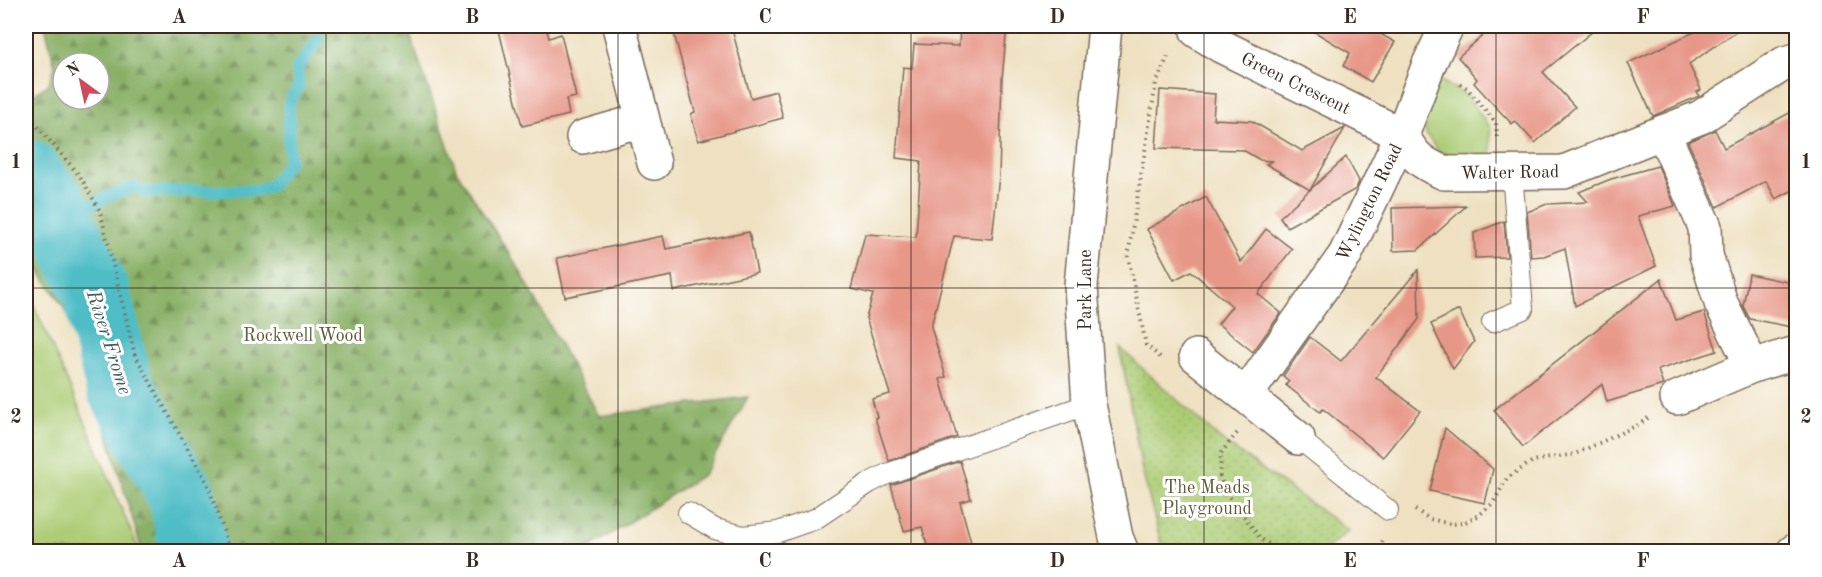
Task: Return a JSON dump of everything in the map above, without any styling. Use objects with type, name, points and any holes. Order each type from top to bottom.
[{"type":"street","points":[[619,26],[654,163]]},
{"type":"street","name":"Park Lane","points":[[1105,26],[1081,285],[1089,404],[1116,537],[1122,552]]},
{"type":"street","name":"Wylington Road","points":[[1244,410],[1345,255],[1402,135],[1429,64],[1447,26]]},
{"type":"street","name":"Green Crescent","points":[[1197,28],[1221,46],[1402,135]]},
{"type":"street","name":"Walter Road","points":[[1402,135],[1414,156],[1444,172],[1564,172],[1701,117],[1785,63],[1797,60]]},
{"type":"street","points":[[583,136],[642,120]]},
{"type":"street","points":[[1663,132],[1705,227],[1706,255],[1721,303],[1752,366]]},
{"type":"street","points":[[1677,398],[1752,366],[1797,353]]},
{"type":"street","points":[[1196,356],[1244,410],[1298,438]]},
{"type":"lane","points":[[1492,322],[1523,309],[1505,172]]},
{"type":"lane","points":[[688,513],[715,529],[743,536],[778,532],[815,519],[869,483],[887,474],[1089,404]]},
{"type":"lane","points":[[1298,438],[1388,510]]},
{"type":"path","points":[[1164,360],[1146,345],[1128,256],[1156,83],[1168,55],[1197,28]]},
{"type":"path","points":[[1429,64],[1467,88],[1496,123],[1505,172]]},
{"type":"path","points":[[26,113],[80,176],[100,211],[135,355],[207,483],[231,552]]},
{"type":"path","points":[[1411,508],[1430,519],[1451,524],[1464,523],[1478,516],[1493,503],[1507,478],[1533,461],[1575,454],[1638,425],[1677,398]]},
{"type":"path","points":[[1244,410],[1221,453],[1220,476],[1224,490],[1261,539],[1282,552]]},
{"type":"path","points":[[1375,552],[1389,532]]},
{"type":"green space","name":"Rockwell Wood","points":[[45,26],[407,26],[457,172],[519,269],[599,416],[748,397],[704,474],[584,551],[142,551],[96,395],[65,309],[26,252],[26,99],[48,85],[51,77],[51,111],[111,111],[111,51],[51,51]]},
{"type":"green space","points":[[1436,78],[1466,95],[1490,127],[1491,157],[1456,157],[1438,151],[1426,134],[1423,115]]},
{"type":"green space","points":[[26,287],[94,442],[139,551],[26,551]]},
{"type":"green space","name":"The Meads Playground","points":[[1120,348],[1220,439],[1349,531],[1323,551],[1163,551],[1142,470]]},
{"type":"building","points":[[498,26],[546,26],[549,38],[561,34],[576,97],[566,99],[569,115],[522,126]]},
{"type":"building","points":[[672,26],[731,26],[751,98],[776,91],[783,118],[698,141],[691,114],[695,112]]},
{"type":"building","points":[[960,26],[1007,26],[1002,79],[999,176],[992,239],[954,236],[931,327],[946,377],[940,379],[957,437],[889,461],[875,418],[877,417],[872,399],[890,394],[866,318],[873,294],[851,289],[865,234],[916,237],[921,161],[896,158],[903,67],[912,68],[914,44],[959,46]]},
{"type":"building","points":[[1305,26],[1366,26],[1395,42],[1371,82],[1343,66],[1350,53]]},
{"type":"building","points":[[1494,26],[1599,26],[1543,72],[1575,107],[1535,143],[1515,121],[1512,124],[1474,83],[1477,79],[1458,57]]},
{"type":"building","points":[[1707,26],[1743,27],[1689,64],[1701,90],[1697,92],[1699,96],[1653,116],[1628,63]]},
{"type":"building","points":[[1160,90],[1215,94],[1213,119],[1252,121],[1302,151],[1345,128],[1310,190],[1266,164],[1272,161],[1260,160],[1243,150],[1156,148]]},
{"type":"building","points":[[1797,109],[1797,188],[1776,199],[1766,181],[1717,207],[1688,142],[1715,130],[1724,148]]},
{"type":"building","points":[[1346,157],[1359,181],[1356,189],[1287,227],[1280,217]]},
{"type":"building","points":[[1658,166],[1675,206],[1638,216],[1656,266],[1575,306],[1565,248],[1544,256],[1531,257],[1527,212],[1547,204],[1588,202],[1579,192],[1611,179]]},
{"type":"building","points":[[1206,197],[1241,262],[1266,229],[1292,249],[1258,294],[1281,313],[1253,352],[1218,324],[1232,306],[1191,271],[1174,280],[1147,229]]},
{"type":"building","points":[[1466,206],[1418,250],[1393,251],[1392,208]]},
{"type":"building","points":[[1504,221],[1507,257],[1475,258],[1474,233]]},
{"type":"building","points":[[749,232],[757,273],[674,291],[672,276],[565,297],[557,258],[663,236],[666,249]]},
{"type":"building","points":[[1418,270],[1419,319],[1376,377],[1420,411],[1383,457],[1323,409],[1320,412],[1286,385],[1289,381],[1283,376],[1310,337],[1341,361]]},
{"type":"building","points":[[1749,274],[1797,284],[1797,328],[1750,319],[1743,306]]},
{"type":"building","points":[[1661,279],[1676,320],[1704,312],[1717,351],[1658,370],[1663,385],[1607,402],[1602,384],[1523,447],[1494,410]]},
{"type":"building","points":[[1459,310],[1474,342],[1453,369],[1431,324]]},
{"type":"building","points":[[1445,428],[1493,469],[1485,503],[1430,491]]},
{"type":"building","points":[[960,461],[971,499],[960,502],[972,546],[952,552],[929,552],[922,527],[904,531],[891,485]]},
{"type":"waterway","points":[[61,221],[105,198],[133,187],[146,192],[258,190],[271,186],[289,161],[289,102],[299,86],[297,68],[319,39]]},
{"type":"waterway","name":"River Frome","points":[[26,172],[54,207],[96,292],[119,385],[182,496],[194,552]]}]
